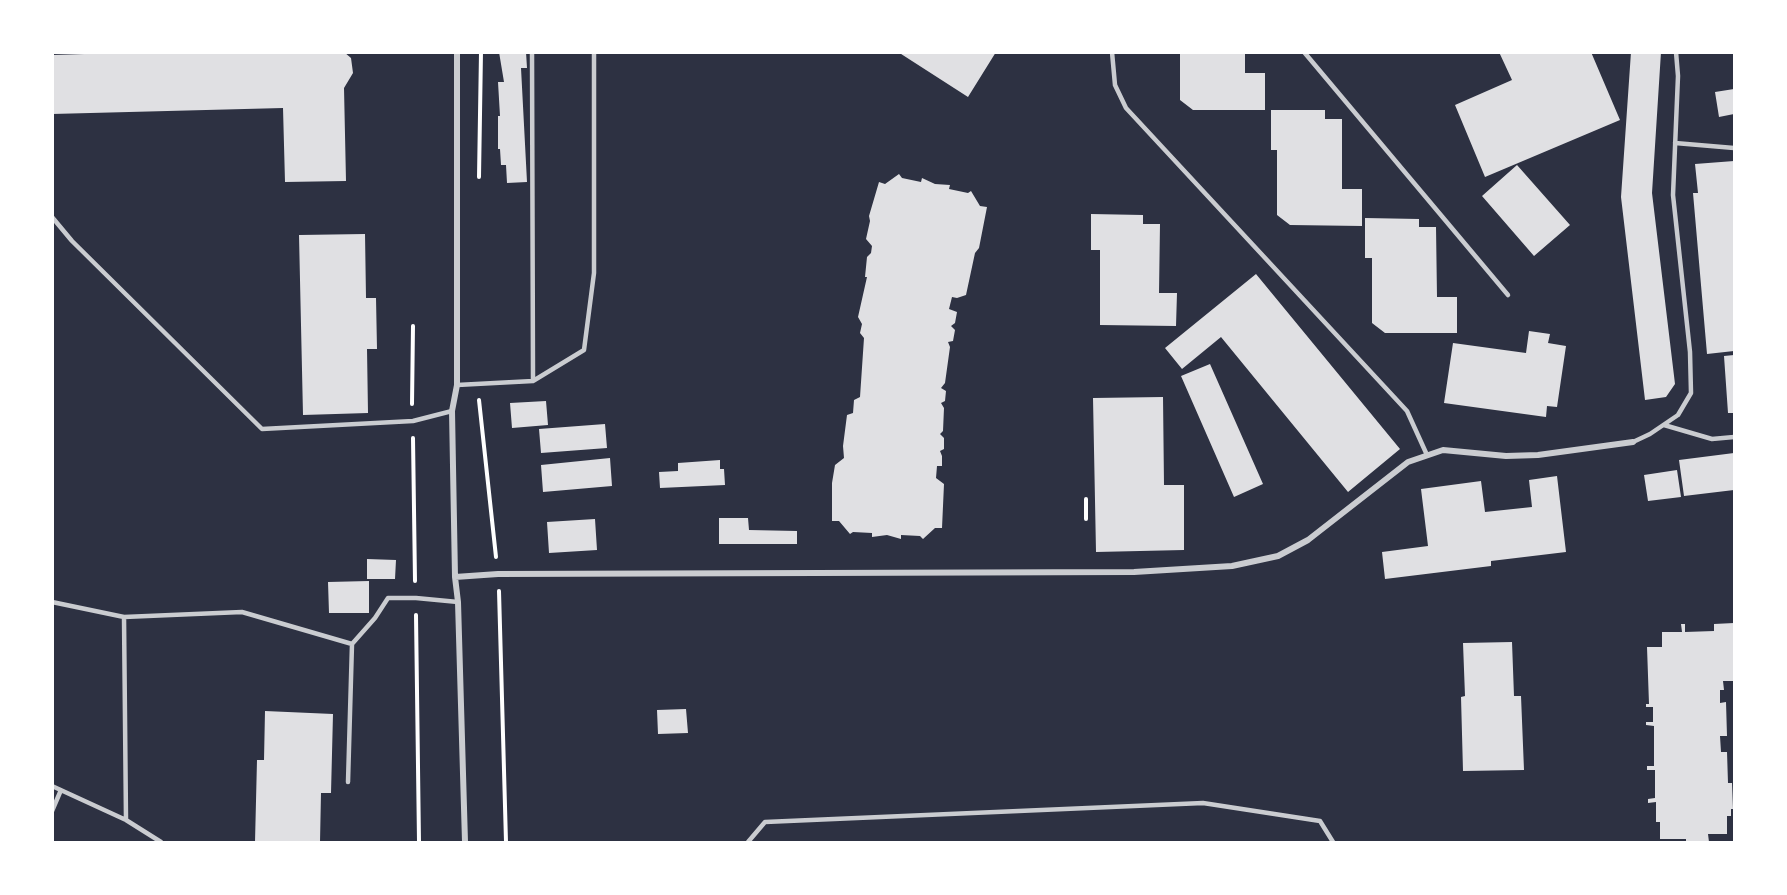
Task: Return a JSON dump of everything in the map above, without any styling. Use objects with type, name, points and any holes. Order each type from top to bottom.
[{"type":"street","points":[[458,52],[457,385],[452,411],[455,577],[458,602],[465,843]]},
{"type":"street","points":[[455,577],[498,574],[1134,572],[1232,566],[1278,556],[1308,540],[1408,462],[1443,450],[1506,456],[1538,455],[1633,442]]},
{"type":"lane","points":[[532,52],[533,381]]},
{"type":"lane","points":[[457,385],[533,381],[584,350],[594,273],[594,52]]},
{"type":"lane","points":[[1112,52],[1115,85],[1126,108],[1407,411],[1427,455]]},
{"type":"lane","points":[[1304,52],[1508,294]]},
{"type":"lane","points":[[1633,442],[1678,415],[1691,393],[1690,352],[1672,195],[1678,76],[1676,52]]},
{"type":"lane","points":[[1675,143],[1734,148]]},
{"type":"lane","points":[[52,217],[72,241],[262,429],[413,421],[452,411]]},
{"type":"lane","points":[[1664,425],[1712,439],[1734,437]]},
{"type":"lane","points":[[348,782],[352,644],[375,618],[388,598],[458,602]]},
{"type":"lane","points":[[52,602],[124,617],[242,612],[352,644]]},
{"type":"lane","points":[[124,617],[126,820]]},
{"type":"lane","points":[[52,786],[126,820],[161,843]]},
{"type":"lane","points":[[52,811],[61,790]]},
{"type":"lane","points":[[748,843],[765,822],[1203,803],[1320,821],[1333,843]]},
{"type":"path","points":[[479,183],[481,52]]},
{"type":"path","points":[[477,384],[498,574],[506,843]]},
{"type":"path","points":[[1086,499],[1086,519]]},
{"type":"building","points":[[148,52],[344,52],[351,58],[353,73],[344,88],[346,181],[285,182],[283,108],[52,114],[52,55]]},
{"type":"building","points":[[499,52],[526,52],[527,68],[521,68],[527,182],[507,183],[506,165],[501,165],[500,149],[498,149],[498,116],[500,116],[498,82],[504,82]]},
{"type":"building","points":[[898,52],[996,52],[968,97]]},
{"type":"building","points":[[1180,52],[1245,52],[1245,73],[1265,73],[1265,110],[1193,110],[1180,100]]},
{"type":"building","points":[[1499,52],[1591,52],[1620,120],[1485,177],[1455,105],[1512,80]]},
{"type":"building","points":[[1631,52],[1661,52],[1652,193],[1675,384],[1666,397],[1645,400],[1621,197]]},
{"type":"building","points":[[1734,89],[1734,114],[1719,117],[1715,92]]},
{"type":"building","points":[[1271,110],[1325,110],[1325,119],[1342,119],[1342,189],[1362,189],[1362,226],[1290,225],[1277,215],[1277,150],[1271,150]]},
{"type":"building","points":[[1734,161],[1734,351],[1707,354],[1693,193],[1698,193],[1695,164]]},
{"type":"building","points":[[1517,165],[1570,225],[1534,256],[1482,196]]},
{"type":"building","points":[[899,174],[902,178],[921,182],[922,178],[935,184],[950,185],[949,189],[968,193],[971,191],[980,206],[987,207],[966,295],[952,297],[949,309],[957,312],[955,323],[951,326],[955,330],[953,341],[948,342],[950,347],[945,383],[941,388],[946,391],[945,401],[941,403],[944,408],[943,431],[940,434],[944,438],[944,449],[940,451],[942,466],[937,466],[936,478],[944,484],[942,528],[935,528],[923,539],[920,536],[901,535],[901,539],[887,535],[872,537],[872,533],[853,532],[850,534],[839,521],[832,521],[832,483],[835,465],[844,458],[843,446],[847,415],[853,413],[854,400],[860,397],[864,338],[860,333],[862,324],[858,317],[867,277],[865,277],[867,257],[871,253],[872,246],[866,239],[869,216],[879,182],[885,184]]},
{"type":"building","points":[[1091,214],[1143,215],[1143,224],[1160,224],[1159,293],[1177,293],[1176,326],[1100,325],[1100,250],[1091,250]]},
{"type":"building","points":[[1365,218],[1419,219],[1419,227],[1436,227],[1437,297],[1457,297],[1457,333],[1385,333],[1372,323],[1372,258],[1365,258]]},
{"type":"building","points":[[365,234],[366,298],[376,298],[377,349],[367,349],[368,413],[303,415],[299,235]]},
{"type":"building","points":[[1256,274],[1400,449],[1348,492],[1221,337],[1182,369],[1165,348]]},
{"type":"building","points":[[1529,331],[1550,334],[1548,343],[1566,346],[1557,407],[1547,406],[1546,417],[1444,403],[1453,343],[1526,353]]},
{"type":"building","points":[[1734,355],[1734,413],[1728,413],[1724,356]]},
{"type":"building","points":[[1210,364],[1263,484],[1234,497],[1181,376]]},
{"type":"building","points":[[1163,397],[1164,485],[1184,485],[1184,550],[1096,552],[1093,398]]},
{"type":"building","points":[[546,401],[548,425],[512,428],[510,403]]},
{"type":"building","points":[[605,424],[607,448],[541,453],[539,429]]},
{"type":"building","points":[[1734,453],[1734,490],[1684,496],[1679,460]]},
{"type":"building","points":[[610,458],[612,486],[543,492],[541,465]]},
{"type":"building","points":[[720,460],[720,469],[724,469],[725,485],[660,488],[659,472],[678,471],[678,463]]},
{"type":"building","points":[[1677,470],[1681,497],[1648,501],[1644,475]]},
{"type":"building","points":[[1557,476],[1566,552],[1491,561],[1491,566],[1385,579],[1382,552],[1428,546],[1421,489],[1481,481],[1485,512],[1532,507],[1529,480]]},
{"type":"building","points":[[719,518],[748,518],[749,530],[797,531],[797,544],[719,544]]},
{"type":"building","points":[[595,519],[597,550],[549,553],[547,522]]},
{"type":"building","points":[[367,559],[396,560],[395,579],[367,579]]},
{"type":"building","points":[[369,581],[369,613],[329,613],[328,582]]},
{"type":"building","points":[[1734,623],[1734,681],[1723,681],[1724,690],[1720,690],[1720,703],[1726,702],[1727,736],[1720,736],[1721,752],[1727,752],[1728,783],[1732,783],[1733,809],[1731,809],[1731,816],[1727,816],[1727,834],[1708,834],[1709,842],[1660,839],[1660,822],[1656,822],[1656,802],[1648,803],[1648,799],[1655,798],[1655,770],[1647,770],[1647,766],[1654,766],[1654,726],[1646,725],[1646,722],[1653,722],[1653,707],[1646,707],[1646,704],[1649,704],[1647,647],[1662,647],[1662,632],[1682,632],[1681,624],[1685,624],[1685,632],[1714,631],[1714,624]]},
{"type":"building","points":[[1512,642],[1514,696],[1521,696],[1524,770],[1463,771],[1461,697],[1465,696],[1463,643]]},
{"type":"building","points":[[686,709],[688,733],[658,734],[657,710]]},
{"type":"building","points":[[265,711],[333,714],[331,793],[321,793],[320,842],[255,842],[257,760],[264,760]]}]
